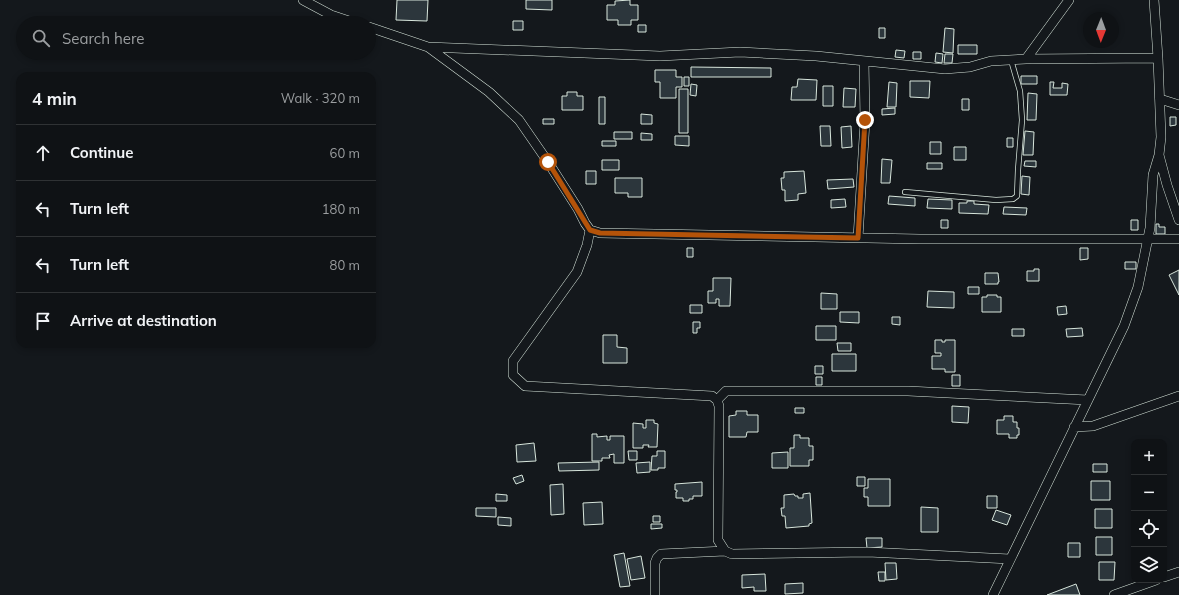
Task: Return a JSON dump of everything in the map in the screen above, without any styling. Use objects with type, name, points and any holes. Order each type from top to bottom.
[{"type":"street","points":[[303,0],[334,16]]},
{"type":"street","points":[[1026,59],[1069,0]]},
{"type":"street","points":[[993,595],[1124,326],[1138,288],[1150,228],[1153,175],[1159,155],[1161,137],[1154,0]]},
{"type":"street","points":[[376,29],[428,47],[660,56],[740,52],[816,56],[945,69],[970,67],[991,61],[1026,59],[1158,58]]},
{"type":"street","points":[[428,47],[489,92],[519,120],[553,168],[590,230],[587,245],[577,272],[513,361],[513,375],[525,386],[712,396],[719,406],[718,540],[724,551]]},
{"type":"street","points":[[858,238],[865,120],[864,60]]},
{"type":"street","points":[[1160,99],[1179,105]]},
{"type":"street","points":[[1159,155],[1179,220]]},
{"type":"street","points":[[590,230],[600,233],[858,238],[1179,239]]},
{"type":"street","points":[[716,400],[726,391],[908,391],[1088,400]]},
{"type":"street","points":[[1074,427],[1093,426],[1179,396]]},
{"type":"street","points":[[655,595],[655,563],[661,554],[724,551],[732,554],[868,552],[1010,559]]},
{"type":"street","points":[[1167,576],[1179,572]]},
{"type":"street","points":[[1114,595],[1148,583]]},
{"type":"lane","points":[[905,192],[996,200],[1013,200],[1017,196],[1022,120],[1020,91],[1011,60]]},
{"type":"building","points":[[397,0],[428,0],[427,21],[396,20]]},
{"type":"building","points":[[526,0],[552,0],[552,10],[526,9]]},
{"type":"building","points":[[630,0],[630,5],[638,5],[638,20],[631,20],[631,25],[618,25],[618,20],[607,20],[607,5],[615,5],[615,1]]},
{"type":"building","points":[[513,21],[523,21],[523,30],[513,30]]},
{"type":"building","points":[[638,25],[646,25],[646,32],[638,32]]},
{"type":"building","points":[[879,28],[885,28],[885,38],[879,38]]},
{"type":"building","points":[[945,28],[954,29],[953,53],[943,52]]},
{"type":"building","points":[[958,45],[977,45],[977,54],[958,54]]},
{"type":"building","points":[[896,50],[905,51],[904,58],[895,57]]},
{"type":"building","points":[[913,52],[921,52],[921,59],[913,59]]},
{"type":"building","points":[[936,53],[943,54],[942,63],[935,62]]},
{"type":"building","points":[[945,54],[953,54],[952,63],[944,63]]},
{"type":"building","points":[[691,67],[771,68],[771,77],[691,77]]},
{"type":"building","points":[[655,70],[676,70],[676,77],[682,77],[682,87],[676,87],[676,98],[660,98],[660,82],[655,82]]},
{"type":"building","points":[[1021,76],[1037,76],[1037,84],[1021,84]]},
{"type":"building","points":[[684,77],[689,77],[689,86],[684,86]]},
{"type":"building","points":[[798,79],[817,80],[816,100],[791,100],[792,87],[797,87]]},
{"type":"building","points":[[910,81],[930,81],[929,98],[910,97]]},
{"type":"building","points":[[889,82],[897,83],[896,107],[887,107]]},
{"type":"building","points":[[1050,82],[1054,82],[1053,88],[1062,88],[1062,83],[1068,84],[1067,95],[1050,95]]},
{"type":"building","points":[[691,84],[697,85],[696,96],[690,95]]},
{"type":"building","points":[[823,86],[833,86],[833,106],[823,106]]},
{"type":"building","points":[[844,88],[856,89],[855,107],[843,107]]},
{"type":"building","points":[[679,89],[688,89],[688,133],[679,133]]},
{"type":"building","points":[[567,92],[577,92],[577,96],[583,96],[583,110],[562,110],[562,96],[567,96]]},
{"type":"building","points":[[1028,93],[1037,94],[1036,120],[1027,120]]},
{"type":"building","points":[[599,97],[605,97],[605,124],[599,124]]},
{"type":"building","points":[[962,99],[969,99],[969,110],[962,110]]},
{"type":"building","points":[[895,108],[895,114],[882,115],[882,109]]},
{"type":"building","points":[[641,114],[652,115],[652,124],[641,124]]},
{"type":"building","points":[[1170,117],[1176,117],[1176,125],[1170,126]]},
{"type":"building","points":[[543,119],[554,119],[554,124],[543,124]]},
{"type":"building","points":[[820,126],[830,126],[831,146],[821,146]]},
{"type":"building","points":[[851,126],[852,147],[842,148],[841,127]]},
{"type":"building","points":[[1025,131],[1034,132],[1033,155],[1023,155]]},
{"type":"building","points":[[614,132],[632,132],[632,139],[614,139]]},
{"type":"building","points":[[641,133],[652,134],[652,140],[641,140]]},
{"type":"building","points":[[675,136],[689,136],[689,146],[675,145]]},
{"type":"building","points":[[1007,138],[1013,138],[1013,147],[1007,147]]},
{"type":"building","points":[[602,141],[616,141],[616,146],[602,146]]},
{"type":"building","points":[[930,142],[941,142],[941,154],[930,154]]},
{"type":"building","points":[[954,147],[966,147],[966,160],[954,160]]},
{"type":"building","points":[[882,159],[892,160],[890,183],[881,183]]},
{"type":"building","points":[[602,160],[619,160],[619,170],[602,170]]},
{"type":"building","points":[[1025,161],[1036,161],[1036,167],[1024,166]]},
{"type":"building","points":[[927,163],[942,163],[942,169],[927,169]]},
{"type":"building","points":[[586,171],[596,171],[596,184],[586,184]]},
{"type":"building","points":[[804,171],[806,193],[798,194],[798,200],[785,201],[785,190],[782,190],[781,178],[784,178],[784,172]]},
{"type":"building","points":[[1022,176],[1030,177],[1029,195],[1021,194]]},
{"type":"building","points":[[615,178],[642,178],[642,197],[628,197],[628,193],[615,193]]},
{"type":"building","points":[[853,179],[854,187],[828,189],[827,180]]},
{"type":"building","points":[[889,196],[915,198],[915,206],[888,204]]},
{"type":"building","points":[[845,199],[846,207],[831,208],[831,200]]},
{"type":"building","points":[[928,199],[952,200],[952,209],[927,208]]},
{"type":"building","points":[[967,201],[974,201],[974,204],[989,205],[988,214],[959,213],[959,203],[967,203]]},
{"type":"building","points":[[1004,207],[1027,208],[1026,215],[1003,214]]},
{"type":"building","points":[[941,220],[948,220],[948,228],[941,228]]},
{"type":"building","points":[[1131,220],[1138,220],[1138,230],[1131,230]]},
{"type":"building","points":[[1156,224],[1159,224],[1159,227],[1165,227],[1165,234],[1156,234]]},
{"type":"building","points":[[687,248],[693,248],[693,257],[687,257]]},
{"type":"building","points":[[1080,248],[1088,248],[1088,259],[1080,260]]},
{"type":"building","points":[[1125,262],[1136,262],[1136,269],[1125,269]]},
{"type":"building","points":[[1034,269],[1039,269],[1039,281],[1027,281],[1027,271],[1034,271]]},
{"type":"building","points":[[1179,270],[1179,295],[1169,275]]},
{"type":"building","points":[[985,273],[998,273],[998,284],[985,284]]},
{"type":"building","points":[[713,278],[731,278],[730,306],[719,306],[719,299],[716,299],[716,303],[708,303],[708,291],[713,291]]},
{"type":"building","points":[[968,287],[979,287],[979,294],[968,294]]},
{"type":"building","points":[[928,291],[954,292],[954,308],[927,307]]},
{"type":"building","points":[[821,293],[837,294],[837,309],[821,309]]},
{"type":"building","points":[[987,295],[997,295],[997,297],[1001,297],[1001,312],[982,312],[982,297],[987,297]]},
{"type":"building","points":[[690,305],[702,305],[702,313],[690,313]]},
{"type":"building","points":[[1066,306],[1067,314],[1058,315],[1057,307]]},
{"type":"building","points":[[840,312],[859,312],[859,323],[840,322]]},
{"type":"building","points":[[892,317],[900,317],[900,325],[892,324]]},
{"type":"building","points":[[693,322],[700,322],[700,328],[697,328],[697,333],[693,333]]},
{"type":"building","points":[[816,326],[836,326],[836,340],[816,340]]},
{"type":"building","points":[[1082,328],[1083,336],[1067,337],[1066,329]]},
{"type":"building","points":[[1012,329],[1024,329],[1024,336],[1012,336]]},
{"type":"building","points":[[603,335],[617,335],[617,347],[627,348],[627,363],[603,363]]},
{"type":"building","points":[[935,340],[942,340],[942,342],[945,342],[945,340],[955,340],[955,372],[945,372],[945,369],[932,369],[932,356],[941,356],[941,353],[935,353]]},
{"type":"building","points":[[837,343],[851,343],[851,351],[838,351]]},
{"type":"building","points":[[832,354],[856,354],[856,371],[832,371]]},
{"type":"building","points":[[815,366],[823,366],[823,374],[815,374]]},
{"type":"building","points":[[952,375],[960,375],[960,386],[952,386]]},
{"type":"building","points":[[816,377],[822,377],[822,385],[816,385]]},
{"type":"building","points":[[952,406],[969,407],[968,423],[952,422]]},
{"type":"building","points":[[795,408],[804,408],[804,413],[795,413]]},
{"type":"building","points":[[736,411],[747,411],[747,415],[758,415],[758,432],[747,432],[746,437],[729,437],[729,416],[736,415]]},
{"type":"building","points":[[1004,416],[1013,416],[1013,422],[1017,422],[1019,435],[1017,435],[1017,438],[1009,438],[1009,434],[997,434],[997,420],[1004,420]]},
{"type":"building","points":[[646,420],[654,420],[654,423],[658,424],[657,447],[648,447],[649,445],[643,445],[643,448],[633,448],[633,423],[643,424],[643,428],[646,428]]},
{"type":"building","points":[[592,434],[597,434],[597,437],[607,436],[607,440],[610,440],[610,436],[624,436],[624,463],[614,463],[614,454],[609,455],[610,458],[602,458],[602,461],[592,461]]},
{"type":"building","points":[[794,435],[800,435],[800,438],[809,438],[809,446],[813,446],[813,460],[809,460],[809,466],[790,466],[790,448],[794,448]]},
{"type":"building","points":[[534,443],[536,461],[517,462],[516,445]]},
{"type":"building","points":[[628,451],[637,451],[637,460],[629,460]]},
{"type":"building","points":[[657,451],[665,451],[665,468],[651,470],[652,456],[657,456]]},
{"type":"building","points":[[788,452],[788,468],[772,468],[772,453]]},
{"type":"building","points":[[599,462],[599,470],[559,471],[558,463]]},
{"type":"building","points":[[650,462],[650,472],[637,473],[636,463]]},
{"type":"building","points":[[1093,464],[1107,464],[1107,472],[1093,472]]},
{"type":"building","points":[[522,475],[524,481],[516,484],[513,478]]},
{"type":"building","points":[[857,477],[865,477],[865,486],[857,486]]},
{"type":"building","points":[[868,479],[890,479],[890,506],[868,506],[868,497],[864,497],[864,488],[868,488]]},
{"type":"building","points":[[1091,481],[1110,481],[1110,500],[1091,500]]},
{"type":"building","points":[[702,482],[702,496],[693,496],[693,499],[689,499],[689,501],[683,501],[683,498],[676,498],[677,490],[675,490],[675,484]]},
{"type":"building","points":[[563,484],[564,514],[551,515],[550,485]]},
{"type":"building","points":[[810,493],[812,523],[809,524],[809,526],[786,528],[785,516],[782,516],[781,508],[784,508],[784,495],[794,494],[795,496],[798,496],[798,498],[803,498],[803,494]]},
{"type":"building","points":[[496,494],[507,495],[507,501],[496,501]]},
{"type":"building","points":[[987,496],[997,496],[997,508],[987,508]]},
{"type":"building","points":[[602,502],[603,524],[584,525],[583,503]]},
{"type":"building","points":[[921,507],[938,508],[938,532],[921,532]]},
{"type":"building","points":[[476,508],[496,508],[496,517],[476,516]]},
{"type":"building","points":[[1095,509],[1112,509],[1112,528],[1095,528]]},
{"type":"building","points":[[996,510],[1011,515],[1007,525],[992,520]]},
{"type":"building","points":[[653,516],[660,516],[660,522],[653,522]]},
{"type":"building","points":[[498,517],[511,518],[511,526],[498,525]]},
{"type":"building","points":[[651,524],[662,524],[662,528],[651,529]]},
{"type":"building","points":[[1096,537],[1112,537],[1112,555],[1096,555]]},
{"type":"building","points":[[866,538],[882,538],[882,547],[867,548]]},
{"type":"building","points":[[1068,543],[1080,543],[1080,557],[1068,557]]},
{"type":"building","points":[[624,553],[630,586],[620,587],[614,555]]},
{"type":"building","points":[[641,556],[645,578],[631,580],[627,559]]},
{"type":"building","points":[[1099,562],[1115,562],[1114,580],[1099,580]]},
{"type":"building","points":[[885,563],[896,563],[897,579],[886,580]]},
{"type":"building","points":[[878,572],[885,572],[885,581],[879,581]]},
{"type":"building","points":[[765,574],[766,591],[754,591],[754,587],[742,588],[742,575]]},
{"type":"building","points":[[803,583],[803,593],[785,594],[785,584]]},
{"type":"building","points":[[1076,584],[1080,595],[1047,595]]},
{"type":"route","points":[[548,162],[590,230],[600,233],[858,238],[865,120]]}]
